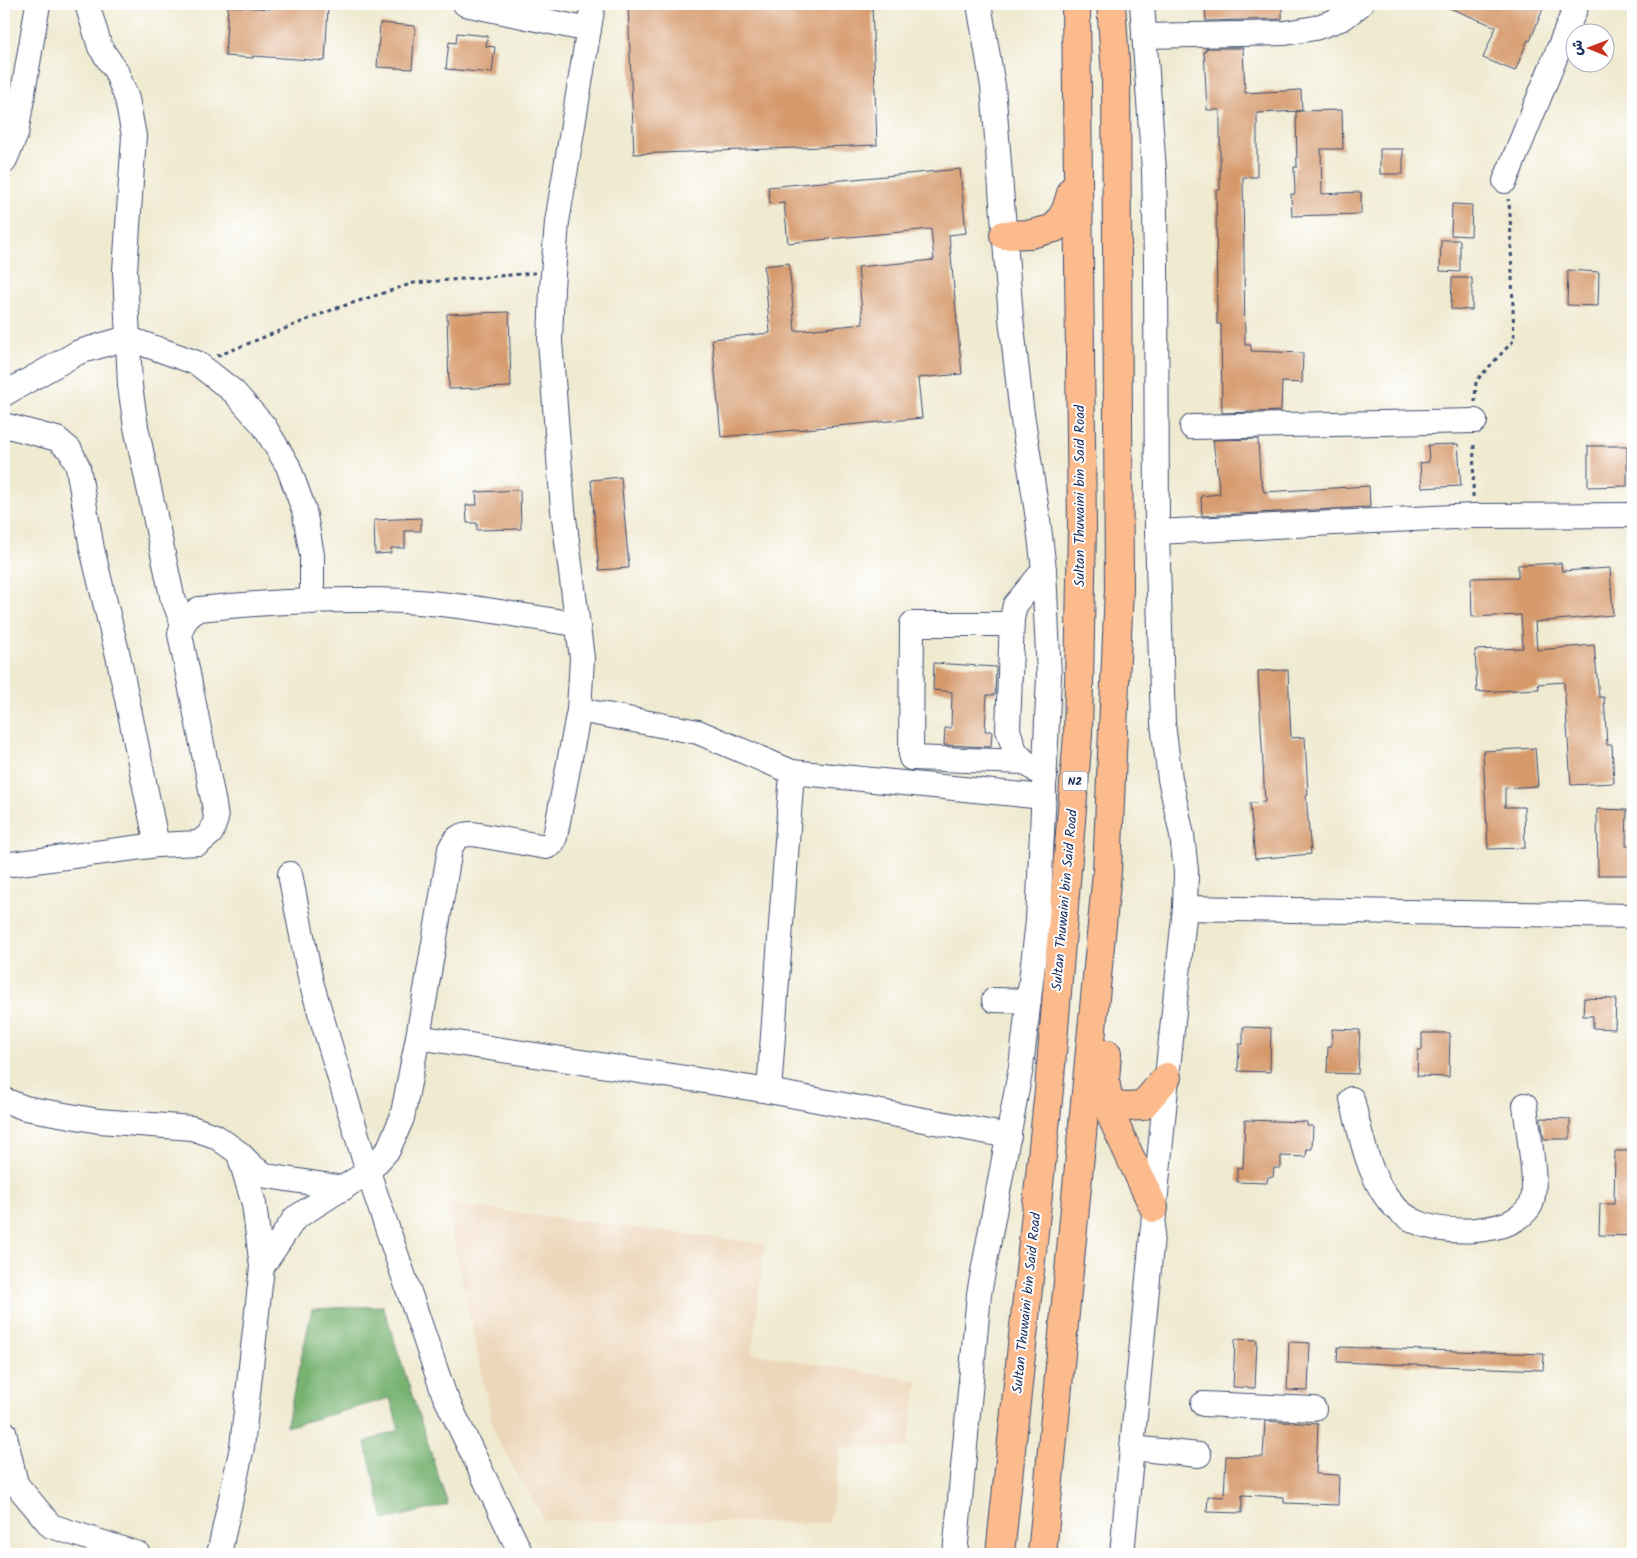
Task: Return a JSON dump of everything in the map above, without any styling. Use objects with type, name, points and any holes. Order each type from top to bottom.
[{"type":"highway","name":"Sultan Thuwaini bin Said Road","points":[[1000,1554],[1050,1090],[1078,735],[1082,527],[1076,4]]},
{"type":"highway","points":[[1042,1554],[1107,872],[1119,588],[1116,86],[1111,4]]},
{"type":"highway","points":[[1004,235],[1031,234],[1055,228],[1066,210],[1077,171]]},
{"type":"highway","points":[[1119,588],[1131,708],[1127,790],[1105,1080],[1112,1118],[1154,1208]]},
{"type":"highway","points":[[1109,1105],[1126,1108],[1142,1106],[1166,1077]]},
{"type":"street","points":[[4,162],[16,134],[38,4]]},
{"type":"street","points":[[87,4],[100,47],[116,71],[127,99],[134,136],[125,271],[130,386],[136,426],[172,596],[182,624]]},
{"type":"street","points":[[465,4],[589,30]]},
{"type":"street","points":[[262,1267],[295,1218],[368,1172],[388,1150],[402,1118],[418,1037],[450,849],[454,840],[463,834],[473,834],[546,847],[552,844],[555,837],[579,710],[582,658],[563,510],[550,341],[553,272],[557,222],[593,4]]},
{"type":"street","points":[[955,1554],[979,1294],[1021,1067],[1038,921],[1049,676],[1044,570],[1021,407],[1011,318],[993,86],[979,4]]},
{"type":"street","points":[[1122,1554],[1166,1077],[1185,908],[1186,871],[1182,834],[1170,779],[1163,724],[1157,532],[1154,171],[1142,4]]},
{"type":"street","points":[[1144,36],[1285,33],[1315,28],[1343,18],[1361,4]]},
{"type":"street","points":[[1505,181],[1577,4]]},
{"type":"street","points":[[4,394],[79,352],[127,338],[197,363],[234,392],[258,419],[288,466],[304,510],[312,555],[312,602]]},
{"type":"street","points":[[1192,426],[1475,420]]},
{"type":"street","points":[[4,425],[57,439],[70,450],[78,467],[92,549],[119,660],[157,845]]},
{"type":"street","points":[[1157,532],[1473,516],[1633,515]]},
{"type":"street","points":[[1024,762],[911,758],[912,624],[1011,624],[1015,605],[1044,570]]},
{"type":"street","points":[[4,866],[157,845],[199,843],[211,833],[216,819],[180,634],[182,624],[189,615],[199,610],[346,600],[405,601],[578,624]]},
{"type":"street","points":[[1012,618],[1008,730],[1015,752],[1044,787]]},
{"type":"street","points":[[579,710],[698,732],[792,772],[1044,787]]},
{"type":"street","points":[[769,1091],[792,772]]},
{"type":"street","points":[[290,874],[311,982],[368,1172],[444,1394],[521,1554]]},
{"type":"street","points":[[1185,908],[1633,916]]},
{"type":"street","points":[[994,1000],[1028,1002]]},
{"type":"street","points":[[418,1037],[769,1091],[1009,1136]]},
{"type":"street","points":[[4,1100],[25,1108],[99,1121],[192,1128],[215,1136],[239,1153],[254,1168],[268,1176],[344,1188]]},
{"type":"street","points":[[1352,1100],[1363,1146],[1376,1182],[1390,1204],[1407,1218],[1428,1228],[1447,1230],[1497,1228],[1514,1220],[1530,1206],[1534,1190],[1525,1105]]},
{"type":"street","points":[[219,1554],[242,1447],[262,1267],[254,1204],[239,1153]]},
{"type":"street","points":[[941,1554],[961,1353],[970,1314],[979,1294]]},
{"type":"street","points":[[1203,1404],[1314,1409]]},
{"type":"street","points":[[4,1432],[16,1484],[51,1526],[138,1554]]},
{"type":"street","points":[[1132,1448],[1199,1454]]},
{"type":"street","points":[[944,1516],[945,1554]]},
{"type":"path","points":[[1473,516],[1476,381],[1514,340],[1510,211],[1505,181]]},
{"type":"path","points":[[197,363],[255,342],[334,309],[414,283],[553,272]]},
{"type":"shaded area","points":[[446,1204],[765,1244],[752,1353],[918,1381],[908,1447],[841,1449],[829,1523],[544,1520],[495,1436]]},
{"type":"green space","points":[[383,1306],[448,1505],[384,1520],[365,1442],[399,1430],[390,1398],[286,1427],[312,1309]]},
{"type":"building","points":[[271,4],[328,8],[325,61],[225,56],[228,6],[271,9]]},
{"type":"building","points":[[628,4],[872,4],[877,145],[634,154]]},
{"type":"building","points":[[1205,4],[1282,4],[1282,19],[1206,21]]},
{"type":"building","points":[[1440,4],[1545,4],[1515,71],[1483,58],[1496,27]]},
{"type":"building","points":[[380,23],[415,26],[412,69],[377,67]]},
{"type":"building","points":[[457,33],[488,36],[486,46],[495,47],[492,73],[446,69],[449,42],[456,43]]},
{"type":"building","points":[[1206,48],[1243,48],[1245,93],[1301,90],[1302,111],[1257,113],[1257,177],[1243,177],[1245,345],[1251,345],[1251,351],[1303,353],[1302,383],[1282,382],[1281,411],[1222,413],[1221,324],[1217,324],[1216,190],[1220,190],[1220,110],[1207,110],[1204,51],[1206,51]]},
{"type":"building","points":[[1342,110],[1343,149],[1321,149],[1322,194],[1361,192],[1361,214],[1292,216],[1291,194],[1295,194],[1294,167],[1297,167],[1296,111]]},
{"type":"building","points":[[1380,149],[1403,149],[1403,174],[1380,174]]},
{"type":"building","points":[[960,169],[966,233],[949,235],[962,374],[918,378],[922,418],[721,437],[712,339],[770,333],[764,266],[789,263],[795,331],[863,324],[858,267],[934,260],[931,229],[788,243],[784,203],[770,204],[768,187]]},
{"type":"building","points":[[1452,204],[1472,205],[1471,236],[1451,235]]},
{"type":"building","points":[[1441,240],[1460,240],[1460,272],[1440,271]]},
{"type":"building","points":[[1568,270],[1599,272],[1598,306],[1567,305]]},
{"type":"building","points":[[1452,278],[1472,278],[1472,310],[1451,309]]},
{"type":"building","points":[[509,312],[511,387],[449,389],[447,314]]},
{"type":"building","points":[[1258,439],[1260,476],[1264,492],[1369,486],[1370,507],[1202,516],[1201,496],[1220,494],[1213,440]]},
{"type":"building","points":[[1458,444],[1461,486],[1422,488],[1420,463],[1429,462],[1428,445]]},
{"type":"building","points":[[1588,446],[1627,446],[1627,486],[1588,487]]},
{"type":"building","points":[[621,477],[629,568],[599,570],[591,480]]},
{"type":"building","points":[[520,490],[521,529],[477,530],[477,523],[467,523],[466,505],[477,505],[476,492]]},
{"type":"building","points":[[421,518],[421,531],[405,531],[405,548],[391,548],[391,553],[375,554],[374,520]]},
{"type":"building","points":[[1561,563],[1562,571],[1610,568],[1613,615],[1535,622],[1537,650],[1594,645],[1599,697],[1604,697],[1607,745],[1612,745],[1614,783],[1571,785],[1564,682],[1538,684],[1539,689],[1477,692],[1475,650],[1523,648],[1521,615],[1472,617],[1471,578],[1518,577],[1518,565]]},
{"type":"building","points":[[934,663],[996,667],[995,695],[987,695],[985,731],[992,731],[991,747],[944,745],[945,728],[951,728],[952,692],[933,690]]},
{"type":"building","points":[[1288,670],[1291,738],[1305,737],[1308,795],[1306,795],[1311,854],[1255,859],[1250,803],[1265,802],[1258,671]]},
{"type":"building","points":[[1535,748],[1538,786],[1505,788],[1505,807],[1524,807],[1525,848],[1488,849],[1483,751]]},
{"type":"building","points":[[1597,809],[1627,810],[1626,846],[1632,846],[1631,875],[1598,875]]},
{"type":"building","points":[[1584,998],[1616,999],[1615,1029],[1593,1028],[1593,1016],[1583,1016]]},
{"type":"building","points":[[1243,1027],[1271,1028],[1270,1072],[1238,1071],[1239,1044],[1243,1044]]},
{"type":"building","points":[[1332,1029],[1360,1030],[1358,1074],[1327,1073],[1328,1047],[1331,1047]]},
{"type":"building","points":[[1422,1033],[1450,1033],[1449,1077],[1417,1076],[1418,1050],[1422,1050]]},
{"type":"building","points":[[1541,1118],[1570,1119],[1570,1139],[1544,1139]]},
{"type":"building","points":[[1245,1120],[1307,1122],[1307,1126],[1313,1126],[1312,1149],[1307,1149],[1306,1157],[1281,1156],[1281,1168],[1274,1168],[1273,1177],[1268,1177],[1267,1183],[1237,1182],[1237,1167],[1243,1168]]},
{"type":"building","points":[[1615,1151],[1633,1151],[1633,1236],[1599,1235],[1600,1204],[1614,1204]]},
{"type":"building","points":[[1235,1339],[1257,1340],[1255,1388],[1233,1387]]},
{"type":"building","points":[[1289,1342],[1310,1343],[1308,1391],[1287,1390]]},
{"type":"building","points":[[1338,1347],[1544,1354],[1543,1370],[1337,1362]]},
{"type":"building","points":[[1265,1421],[1318,1424],[1316,1474],[1339,1475],[1338,1505],[1284,1503],[1284,1497],[1242,1495],[1242,1513],[1207,1512],[1208,1496],[1224,1497],[1226,1456],[1263,1457]]}]
